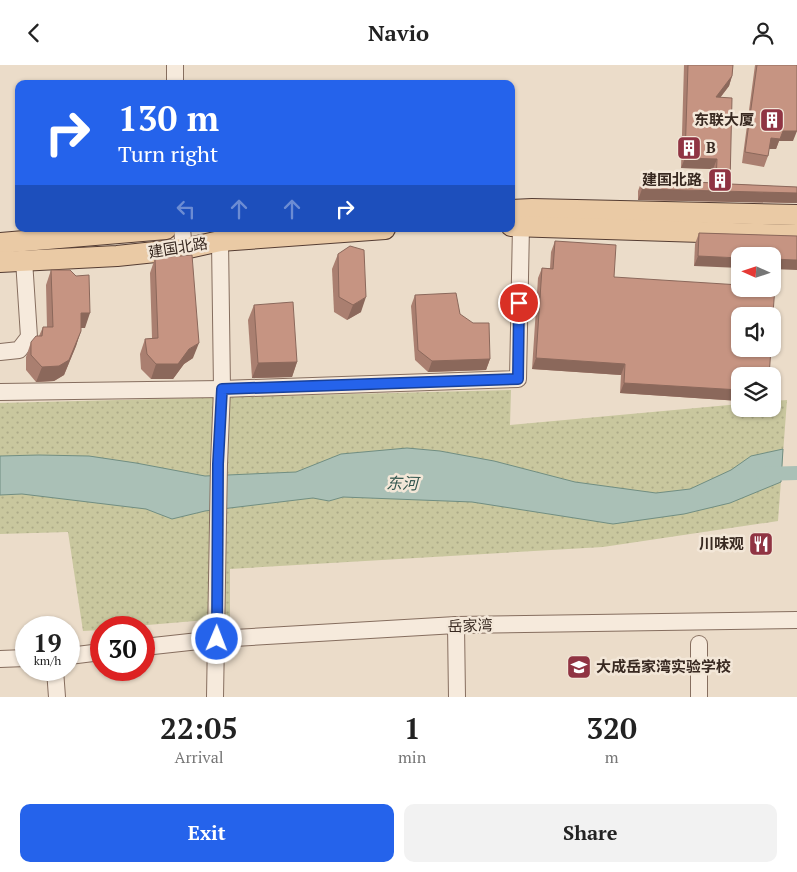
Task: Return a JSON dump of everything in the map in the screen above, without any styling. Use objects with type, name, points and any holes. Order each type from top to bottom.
[{"type":"main road","points":[[515,220],[532,209],[797,215]]},
{"type":"main road","points":[[515,221],[797,235]]},
{"type":"main road","name":"建国北路","points":[[0,243],[130,232]]},
{"type":"main road","name":"建国北路","points":[[0,262],[117,256],[184,249],[220,241],[344,232]]},
{"type":"street","points":[[175,65],[176,80]]},
{"type":"street","points":[[182,232],[184,249]]},
{"type":"street","points":[[0,392],[222,389],[518,379],[514,232]]},
{"type":"street","points":[[216,697],[218,464],[222,389],[220,241]]},
{"type":"street","points":[[0,352],[18,351],[29,337],[24,260]]},
{"type":"street","name":"岳家湾","points":[[155,646],[217,639],[456,625],[797,620]]},
{"type":"street","points":[[456,625],[457,697]]},
{"type":"street","points":[[698,697],[699,643]]},
{"type":"street","points":[[0,659],[15,658]]},
{"type":"street","points":[[56,681],[57,697]]},
{"type":"shaded area","points":[[511,390],[510,425],[731,405],[731,417],[781,417],[781,400],[787,400],[778,521],[603,547],[230,569],[230,618],[155,624],[155,616],[90,616],[90,631],[83,631],[68,532],[0,534],[0,403]]},
{"type":"water","points":[[407,448],[440,451],[494,461],[575,482],[656,493],[690,489],[731,470],[751,456],[783,449],[781,482],[730,503],[684,514],[613,524],[472,502],[343,497],[329,501],[313,498],[205,511],[172,519],[146,509],[22,494],[0,495],[0,456],[89,456],[205,476],[296,472],[341,454]]},
{"type":"building","points":[[688,65],[733,65],[732,76],[716,97],[732,98],[730,184],[797,187],[797,193],[642,189],[642,180],[716,183],[717,159],[685,158]]},
{"type":"building","name":"东联大厦","points":[[757,65],[797,65],[797,131],[783,131],[780,139],[771,138],[768,156],[745,152]]},
{"type":"building","points":[[699,233],[797,236],[797,260],[781,259],[781,247],[731,247],[731,258],[698,256]]},
{"type":"building","points":[[555,241],[616,245],[614,277],[731,284],[731,297],[774,297],[773,307],[731,307],[731,357],[770,357],[770,367],[731,367],[731,389],[624,383],[625,364],[536,358],[542,268],[553,269]]},
{"type":"building","points":[[350,246],[364,250],[366,297],[353,305],[339,297],[338,254]]},
{"type":"building","points":[[192,255],[199,343],[189,349],[178,364],[156,364],[147,354],[145,339],[158,338],[155,258]]},
{"type":"building","points":[[51,270],[70,270],[76,276],[89,275],[90,313],[81,313],[81,331],[69,360],[59,366],[42,367],[31,355],[31,342],[36,336],[42,336],[43,327],[53,327]]},
{"type":"building","points":[[456,293],[460,314],[473,323],[489,323],[490,359],[432,361],[418,350],[415,295]]},
{"type":"building","points":[[293,302],[297,362],[258,363],[254,305]]},
{"type":"waterway","name":"东河","points":[[763,474],[797,473]]},
{"type":"place","name":"东联大厦","points":[[772,120]]},
{"type":"place","name":"B","points":[[689,148]]},
{"type":"place","name":"建国北路","points":[[720,180]]},
{"type":"place","name":"川味观","points":[[761,544]]},
{"type":"place","name":"大成岳家湾实验学校","points":[[579,667]]},
{"type":"route","points":[[217,639],[218,464],[222,389],[518,379],[519,303]]}]
